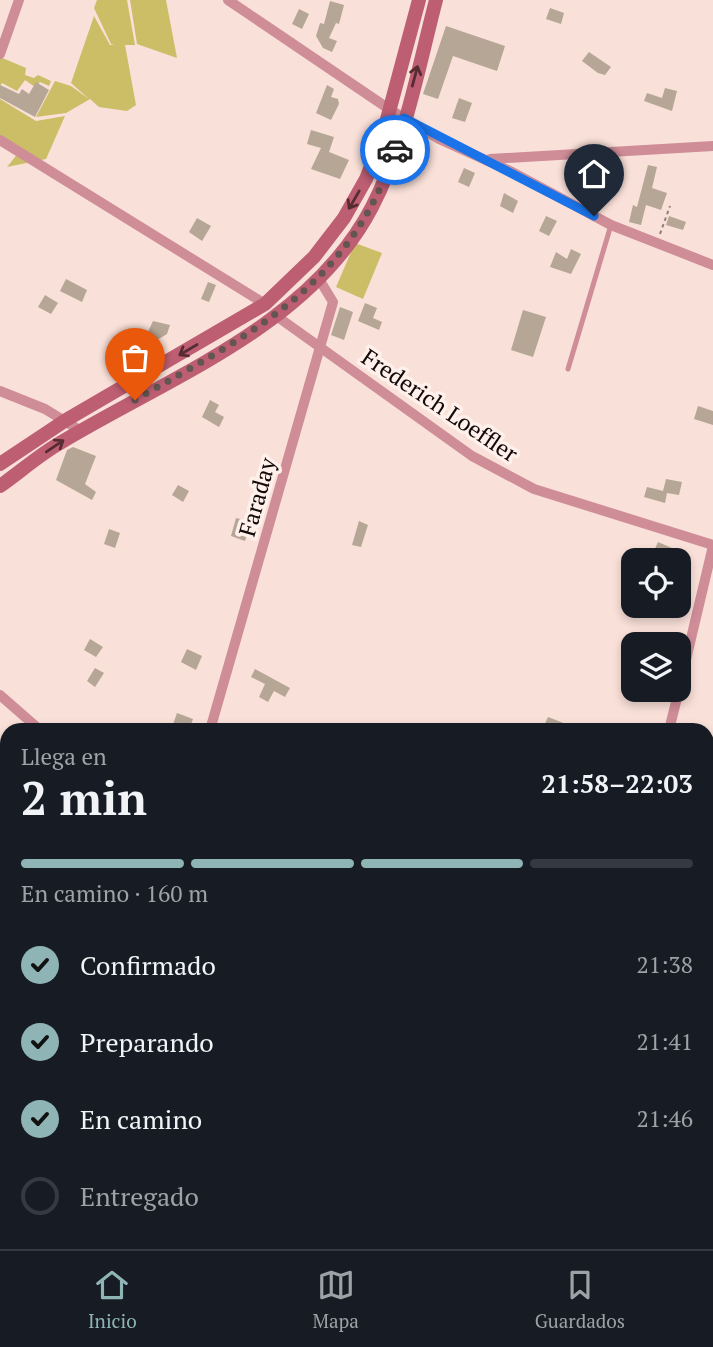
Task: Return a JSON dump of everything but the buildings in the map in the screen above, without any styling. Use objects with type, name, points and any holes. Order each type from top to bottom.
[{"type":"main road","points":[[0,486],[81,431],[241,339],[270,309],[344,218],[366,179],[389,110],[419,0]]},
{"type":"main road","points":[[0,464],[66,420],[270,309],[318,279],[343,253],[372,207],[391,165],[436,0]]},
{"type":"street","points":[[0,54],[19,0]]},
{"type":"street","points":[[228,0],[389,110],[439,139],[486,160],[611,225],[713,265]]},
{"type":"street","name":"Frederich Loeffler","points":[[0,139],[270,309],[472,456],[534,489],[713,546]]},
{"type":"street","points":[[486,160],[713,146]]},
{"type":"street","name":"Faraday","points":[[212,723],[333,302],[318,279]]},
{"type":"street","points":[[0,391],[66,420],[81,431]]},
{"type":"street","points":[[691,639],[713,546]]},
{"type":"street","points":[[0,695],[32,723]]},
{"type":"street","points":[[671,723],[676,702]]},
{"type":"lane","points":[[568,369],[611,225]]},
{"type":"path","points":[[657,245],[670,206]]},
{"type":"shaded area","points":[[97,0],[127,0],[135,45],[125,45],[136,105],[127,111],[99,107],[90,99],[66,113],[36,117],[55,81],[71,86],[89,99],[71,83],[94,16],[110,45],[114,45],[111,44],[94,8]]},
{"type":"shaded area","points":[[130,0],[166,0],[177,58],[137,44]]},
{"type":"shaded area","points":[[0,57],[26,68],[25,75],[34,78],[38,75],[51,81],[49,86],[40,82],[35,87],[25,80],[17,91],[2,83],[0,86]]},
{"type":"shaded area","points":[[0,99],[36,121],[65,116],[46,159],[7,167],[19,152],[0,139]]},
{"type":"shaded area","points":[[355,243],[382,253],[363,299],[336,287]]},
{"type":"way so far","points":[[135,400],[241,339],[290,304],[318,279],[343,253],[363,223],[382,186],[395,150]]},
{"type":"route","points":[[395,150],[404,118],[439,139],[510,171],[594,216]]}]
